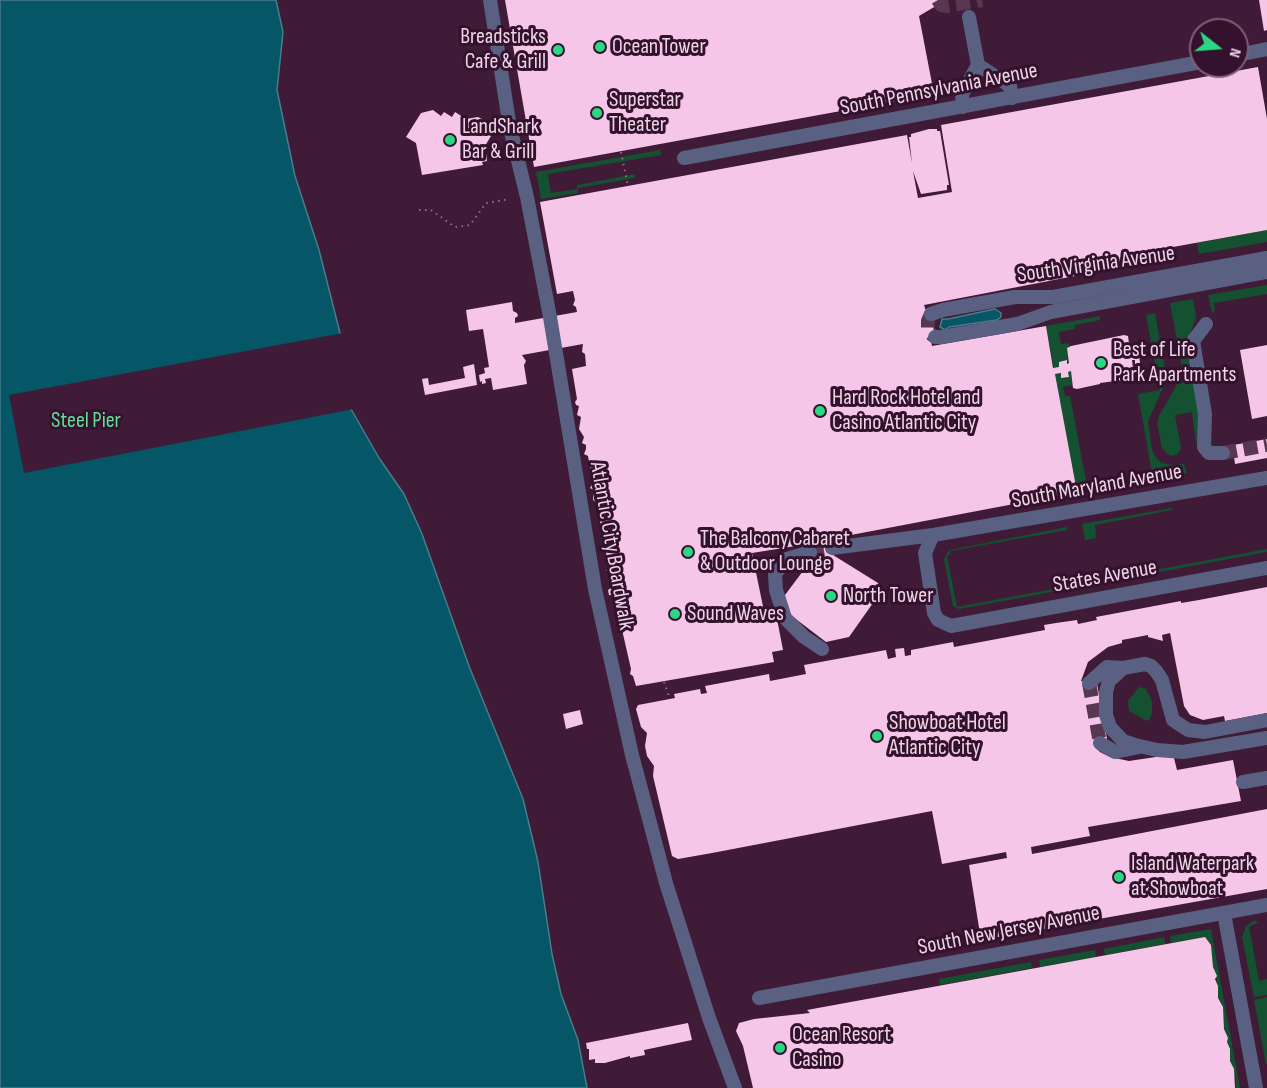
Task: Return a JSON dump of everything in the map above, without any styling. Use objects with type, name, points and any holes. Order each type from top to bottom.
[{"type":"street","name":"Atlantic City Boardwalk","points":[[490,0],[510,128],[527,197],[552,328],[596,589],[632,755],[666,883],[709,1018],[735,1088]]},
{"type":"street","points":[[963,107],[962,94],[978,65],[969,17]]},
{"type":"street","points":[[1249,53],[1267,49]]},
{"type":"street","name":"South Pennsylvania Avenue","points":[[684,158],[1189,64]]},
{"type":"street","points":[[978,65],[1010,86],[1012,98]]},
{"type":"street","name":"South Virginia Avenue","points":[[931,314],[994,301],[1053,297],[1267,258]]},
{"type":"street","points":[[1189,272],[1196,286]]},
{"type":"street","name":"South Virginia Avenue","points":[[935,337],[1017,324],[1051,312],[1267,272]]},
{"type":"street","points":[[1031,297],[1035,318]]},
{"type":"street","points":[[1206,324],[1193,341],[1205,414],[1204,447],[1209,453],[1222,453]]},
{"type":"street","name":"South Maryland Avenue","points":[[831,548],[933,535],[1267,478]]},
{"type":"street","name":"States Avenue","points":[[933,535],[925,553],[934,613],[938,620],[951,626],[1267,568]]},
{"type":"street","points":[[810,552],[787,560],[775,574],[776,590],[785,618],[804,637],[822,650]]},
{"type":"street","points":[[1089,683],[1107,667],[1123,668],[1145,664],[1156,671],[1162,681],[1173,720],[1188,730],[1205,732],[1267,720]]},
{"type":"street","points":[[1123,668],[1109,681],[1106,692],[1106,715],[1110,727],[1123,741],[1139,747],[1183,753],[1267,738]]},
{"type":"street","points":[[1100,743],[1115,752],[1139,747]]},
{"type":"street","points":[[1243,782],[1267,778]]},
{"type":"street","name":"South New Jersey Avenue","points":[[759,999],[1267,905]]},
{"type":"street","points":[[1224,913],[1256,1088]]},
{"type":"path","points":[[621,152],[628,186]]},
{"type":"path","points":[[419,210],[431,210],[455,227],[470,225],[486,203],[510,199]]},
{"type":"path","points":[[664,682],[670,699]]},
{"type":"green space","points":[[660,150],[661,155],[548,174],[551,193],[577,189],[577,185],[635,174],[635,178],[578,188],[578,193],[541,199],[536,172]]},
{"type":"green space","points":[[1267,230],[1267,242],[1199,254],[1197,243]]},
{"type":"green space","points":[[1267,285],[1267,294],[1214,303],[1215,311],[1212,312],[1208,295]]},
{"type":"green space","points":[[1193,299],[1196,318],[1188,339],[1200,407],[1198,439],[1196,443],[1192,412],[1175,415],[1181,448],[1178,454],[1170,456],[1162,448],[1157,424],[1159,416],[1180,379],[1182,368],[1170,303]]},
{"type":"green space","points":[[1155,313],[1167,379],[1148,421],[1152,450],[1162,463],[1184,464],[1187,473],[1153,479],[1138,394],[1160,390],[1146,315]]},
{"type":"green space","points":[[1100,316],[1100,320],[1075,325],[1075,329],[1059,332],[1061,344],[1069,343],[1067,348],[1069,363],[1059,362],[1059,367],[1054,368],[1046,326]]},
{"type":"green space","points":[[1071,371],[1073,385],[1063,387],[1065,396],[1070,396],[1088,491],[1077,492],[1055,375],[1061,373],[1062,378],[1069,377],[1068,372]]},
{"type":"green space","points":[[1172,508],[1172,510],[1095,525],[1096,538],[1085,540],[1082,524]]},
{"type":"green space","points":[[1067,527],[1067,530],[950,551],[950,555],[947,556],[957,607],[1267,549],[1267,552],[959,609],[953,606],[944,559],[949,550]]},
{"type":"green space","points":[[1139,687],[1146,689],[1152,701],[1152,713],[1147,721],[1129,711],[1128,701]]},
{"type":"green space","points":[[1255,920],[1258,923],[1249,926],[1259,981],[1267,979],[1267,995],[1254,997],[1242,937],[1246,926]]},
{"type":"green space","points":[[1211,929],[1240,1088],[1235,1088],[1236,1080],[1230,1061],[1228,1038],[1224,1029],[1224,1018],[1221,1011],[1223,1007],[1218,998],[1211,944],[1205,937],[1171,943],[1170,936]]},
{"type":"green space","points":[[1164,937],[1165,944],[1105,955],[1104,949]]},
{"type":"green space","points":[[1095,950],[1096,957],[1040,967],[1039,960]]},
{"type":"green space","points":[[1031,962],[1032,968],[940,985],[939,979]]},
{"type":"green space","points":[[1267,997],[1267,1064],[1266,1064],[1254,1000]]},
{"type":"water","points":[[0,0],[276,0],[283,32],[277,90],[295,176],[319,250],[340,333],[351,409],[379,458],[404,494],[422,534],[469,666],[523,799],[538,862],[552,954],[561,994],[578,1040],[587,1088],[0,1088]]},
{"type":"water","points":[[995,309],[1001,313],[1001,317],[997,320],[949,327],[945,330],[940,327],[942,319]]},
{"type":"pier","name":"Steel Pier","points":[[343,333],[354,409],[24,473],[9,395]]},
{"type":"building","points":[[505,0],[946,0],[919,16],[934,94],[534,167]]},
{"type":"building","points":[[1259,0],[1267,0],[1267,30],[1264,31]]},
{"type":"building","name":"Hard Rock Hotel and Casino Atlantic City","points":[[1258,67],[1267,119],[1267,230],[1162,249],[1163,259],[924,305],[932,318],[935,338],[931,341],[932,346],[1046,326],[1053,368],[1059,367],[1059,362],[1067,360],[1067,364],[1069,363],[1067,348],[1071,346],[1124,335],[1128,336],[1130,351],[1133,347],[1138,346],[1140,363],[1135,364],[1135,360],[1132,360],[1134,377],[1130,379],[1077,389],[1073,388],[1071,371],[1068,372],[1069,377],[1061,378],[1061,373],[1055,374],[1077,492],[830,539],[833,555],[878,583],[880,593],[849,637],[826,642],[784,610],[782,599],[812,559],[808,544],[752,553],[766,621],[777,619],[783,650],[772,652],[774,662],[636,686],[630,674],[631,669],[618,619],[619,614],[616,613],[618,596],[609,595],[608,590],[615,585],[615,580],[610,580],[606,570],[609,568],[598,510],[593,500],[594,490],[590,488],[593,483],[588,456],[584,454],[586,445],[582,443],[584,437],[579,429],[581,417],[577,415],[579,406],[575,402],[577,399],[572,369],[586,366],[585,354],[582,352],[583,344],[522,355],[526,361],[524,365],[527,384],[493,390],[491,378],[485,379],[486,383],[480,382],[479,375],[485,373],[484,368],[489,367],[483,329],[469,331],[466,310],[512,302],[513,311],[518,316],[515,318],[515,323],[577,312],[573,305],[575,300],[573,291],[557,294],[540,202],[907,135],[912,163],[909,137],[911,134],[929,129],[940,131],[949,185],[947,185],[947,190],[921,194],[913,171],[918,198],[952,192],[941,125],[1198,78],[1249,78],[1249,69]]},
{"type":"building","name":"LandShark Bar & Grill","points":[[433,110],[441,116],[444,112],[452,117],[455,112],[466,119],[478,117],[489,123],[491,136],[485,146],[487,161],[482,162],[483,165],[422,175],[416,143],[406,137],[421,113]]},
{"type":"building","points":[[1267,345],[1267,416],[1252,419],[1240,350]]},
{"type":"building","points":[[474,364],[477,385],[425,395],[422,379],[428,378],[429,385],[465,378],[463,367]]},
{"type":"building","points":[[1267,439],[1267,458],[1235,464],[1234,457],[1223,459],[1222,447]]},
{"type":"building","name":"Showboat Hotel Atlantic City","points":[[1267,587],[1267,713],[1225,721],[1224,716],[1203,720],[1190,715],[1184,706],[1170,633],[1162,635],[1163,641],[1148,637],[1148,635],[1122,640],[1122,643],[1108,647],[1088,662],[1081,681],[1097,684],[1107,739],[1095,747],[1100,752],[1110,757],[1129,761],[1169,755],[1174,758],[1177,770],[1233,760],[1241,801],[1088,827],[1090,836],[1031,847],[1032,854],[1267,809],[1267,889],[981,940],[969,865],[1007,858],[1006,852],[942,864],[932,811],[678,859],[672,856],[653,776],[654,766],[647,756],[645,746],[647,733],[641,727],[636,709],[638,705],[675,698],[674,694],[700,689],[701,694],[707,693],[705,686],[769,674],[770,681],[806,674],[804,665],[886,650],[888,659],[896,657],[895,649],[904,648],[905,656],[911,655],[911,650],[953,642],[954,647],[1045,630],[1044,625],[1077,620],[1078,624],[1097,620],[1096,617]]},
{"type":"building","points":[[580,710],[583,724],[566,729],[563,714]]},
{"type":"building","points":[[1205,937],[1211,945],[1213,967],[1217,976],[1215,979],[1218,986],[1218,998],[1223,1007],[1224,1029],[1228,1038],[1230,1061],[1234,1069],[1235,1088],[753,1088],[743,1046],[736,1031],[739,1023],[754,1019],[810,1013],[807,1010]]},
{"type":"building","points":[[688,1023],[692,1040],[644,1050],[645,1055],[630,1058],[630,1056],[605,1063],[595,1063],[595,1059],[589,1060],[589,1049],[586,1043]]},
{"type":"tunnel","points":[[938,0],[941,5],[946,6],[982,0]]},
{"type":"tunnel","points":[[931,314],[928,328],[935,337]]},
{"type":"tunnel","points":[[1223,453],[1267,445]]},
{"type":"tunnel","points":[[810,552],[832,548]]},
{"type":"tunnel","points":[[1089,683],[1100,743]]},
{"type":"place","name":"Ocean Tower","points":[[600,47]]},
{"type":"place","name":"Breadsticks Cafe & Grill","points":[[558,50]]},
{"type":"place","name":"Superstar Theater","points":[[597,113]]},
{"type":"place","name":"LandShark Bar & Grill","points":[[450,140]]},
{"type":"place","name":"Best of Life Park Apartments","points":[[1101,363]]},
{"type":"place","name":"Hard Rock Hotel and Casino Atlantic City","points":[[820,411]]},
{"type":"place","name":"The Balcony Cabaret & Outdoor Lounge","points":[[688,552]]},
{"type":"place","name":"North Tower","points":[[831,596]]},
{"type":"place","name":"Sound Waves","points":[[675,614]]},
{"type":"place","name":"Showboat Hotel Atlantic City","points":[[877,736]]},
{"type":"place","name":"Island Waterpark at Showboat","points":[[1119,877]]},
{"type":"place","name":"Ocean Resort Casino","points":[[780,1048]]}]
